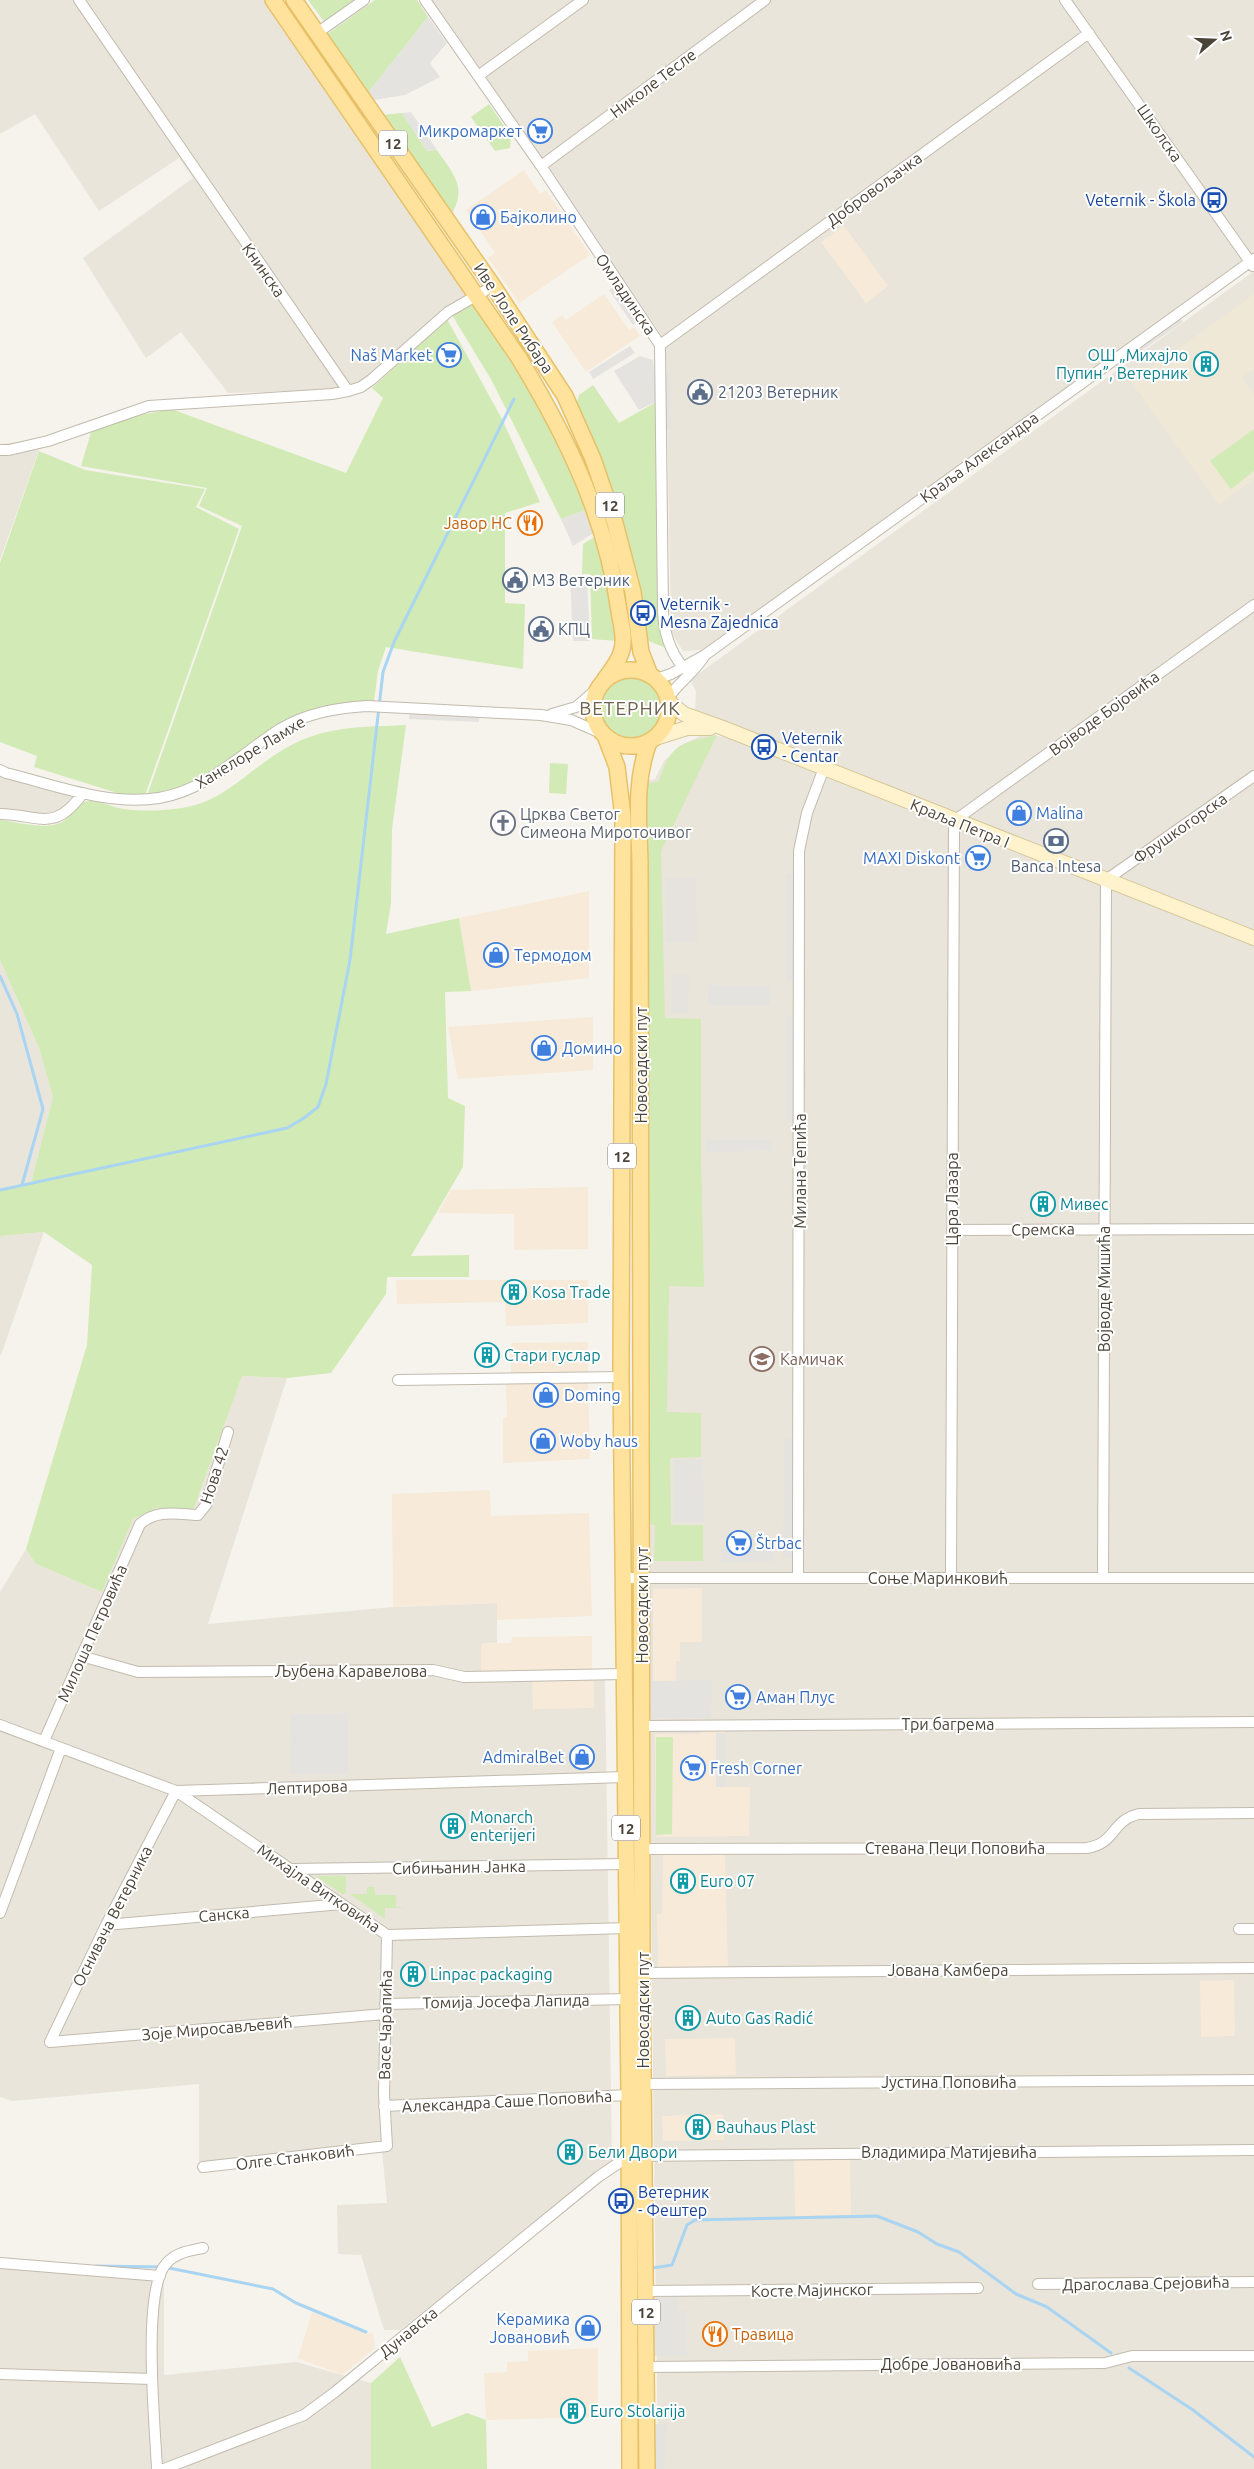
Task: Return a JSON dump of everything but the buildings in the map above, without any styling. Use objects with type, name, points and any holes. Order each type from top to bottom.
[{"type":"main road","name":"Иве Лоле Рибара","points":[[274,0],[476,295],[554,415],[578,465],[601,529],[617,597],[623,640],[622,652],[601,684]]},
{"type":"main road","name":"Иве Лоле Рибара","points":[[294,0],[493,286],[565,396],[594,459],[615,522],[633,592],[641,652],[653,677]]},
{"type":"main road","points":[[601,684],[617,672],[630,669],[653,677]]},
{"type":"main road","name":"12","points":[[652,740],[667,722],[668,700],[653,677]]},
{"type":"main road","name":"12","points":[[601,684],[592,702],[593,715],[604,735]]},
{"type":"main road","points":[[604,735],[617,744],[630,746],[652,740]]},
{"type":"main road","name":"Новосадски пут","points":[[604,735],[617,766],[623,817],[621,1377],[629,2095],[630,2469]]},
{"type":"main road","name":"Новосадски пут","points":[[647,2469],[642,1973],[643,1726],[640,863],[638,790],[640,769],[652,740]]},
{"type":"street","name":"Книнска","points":[[78,0],[348,391]]},
{"type":"street","points":[[317,33],[364,0]]},
{"type":"street","name":"Омладинска","points":[[425,0],[541,166],[660,345],[663,612],[667,636],[676,658],[682,666]]},
{"type":"street","points":[[478,76],[583,0]]},
{"type":"street","name":"Николе Тесле","points":[[541,166],[766,0]]},
{"type":"street","name":"Школска","points":[[1065,0],[1253,263]]},
{"type":"street","name":"Добровољачка","points":[[660,345],[1089,33]]},
{"type":"street","name":"Краља Александра","points":[[705,655],[1253,263]]},
{"type":"street","points":[[0,450],[9,450],[48,441],[149,406],[332,394],[361,387],[448,312],[493,286]]},
{"type":"street","name":"Војводе Бојовића","points":[[954,820],[1254,606]]},
{"type":"street","points":[[653,677],[671,674],[682,666],[705,655]]},
{"type":"street","points":[[668,700],[678,684],[699,666],[705,655]]},
{"type":"street","name":"Ханелоре Ламхе","points":[[541,715],[571,710],[601,684]]},
{"type":"street","name":"Краља Петра I","points":[[668,700],[684,714],[1254,938]]},
{"type":"street","name":"Ханелоре Ламхе","points":[[3,771],[83,793],[124,800],[158,798],[181,792],[201,783],[274,734],[302,718],[341,707],[541,715],[571,720],[604,735]]},
{"type":"street","points":[[652,740],[687,728],[723,728]]},
{"type":"street","name":"Милана Тепића","points":[[798,1578],[799,851],[807,813],[824,768]]},
{"type":"street","name":"Фрушкогорска","points":[[1106,880],[1254,776]]},
{"type":"street","points":[[0,814],[43,820],[54,819],[69,810],[83,793]]},
{"type":"street","name":"Цара Лазара","points":[[952,1578],[954,820]]},
{"type":"street","name":"Војводе Мишића","points":[[1103,1578],[1106,880]]},
{"type":"street","name":"Сремска","points":[[952,1230],[1254,1229]]},
{"type":"street","points":[[398,1380],[621,1377]]},
{"type":"street","name":"Нова 42","points":[[140,1524],[149,1516],[157,1514],[198,1515],[206,1506],[228,1432]]},
{"type":"street","name":"Милоша Петровића","points":[[44,1741],[140,1524]]},
{"type":"street","name":"Соње Маринковић","points":[[622,1578],[1254,1578]]},
{"type":"street","name":"Љубена Каравелова","points":[[81,1656],[138,1672],[433,1670],[464,1677],[624,1674]]},
{"type":"street","name":"Три багрема","points":[[643,1726],[1254,1722]]},
{"type":"street","name":"Лептирова","points":[[0,1725],[176,1791],[625,1777]]},
{"type":"street","points":[[0,1913],[61,1748]]},
{"type":"street","name":"Михајла Витковића","points":[[176,1791],[387,1935],[627,1928]]},
{"type":"street","name":"Оснивача Ветерника","points":[[50,2042],[106,1925],[176,1791]]},
{"type":"street","name":"Стевана Пеци Поповића","points":[[643,1849],[1087,1848],[1106,1842],[1118,1824],[1128,1817],[1139,1814],[1254,1813]]},
{"type":"street","name":"Сибињанин Јанка","points":[[292,1869],[626,1864]]},
{"type":"street","name":"Санска","points":[[106,1925],[342,1904]]},
{"type":"street","points":[[1239,1929],[1254,1928]]},
{"type":"street","name":"Васе Чарапића","points":[[387,1935],[384,2106],[388,2146]]},
{"type":"street","name":"Јована Камбера","points":[[642,1973],[1254,1968]]},
{"type":"street","name":"Томија Јосефа Лапида","points":[[385,2009],[627,1999]]},
{"type":"street","name":"Зоје Миросављевић","points":[[50,2042],[385,2009]]},
{"type":"street","name":"Јустина Поповића","points":[[643,2084],[1254,2080]]},
{"type":"street","name":"Александра Саше Поповића","points":[[384,2106],[629,2095]]},
{"type":"street","name":"Олге Станковић","points":[[203,2167],[388,2146]]},
{"type":"street","name":"Владимира Матијевића","points":[[629,2156],[1254,2150]]},
{"type":"street","name":"Дунавска","points":[[164,2469],[304,2415],[336,2392],[606,2171],[629,2156]]},
{"type":"street","points":[[157,2469],[152,2379],[154,2312],[160,2276],[164,2267],[177,2254],[203,2248]]},
{"type":"street","points":[[0,2263],[160,2276]]},
{"type":"street","name":"Драгослава Срејовића","points":[[1038,2284],[1254,2282]]},
{"type":"street","name":"Косте Мајинског","points":[[646,2291],[978,2288]]},
{"type":"street","name":"Добре Јовановића","points":[[646,2367],[1105,2363],[1132,2356],[1254,2356]]},
{"type":"street","points":[[0,2374],[152,2379]]},
{"type":"shaded area","points":[[0,0],[266,0],[469,294],[447,309],[364,379],[357,383],[328,390],[228,393],[181,332],[146,358],[83,258],[193,178],[179,158],[99,211],[35,114],[0,134]]},
{"type":"shaded area","points":[[430,0],[1254,0],[1254,253],[702,650],[683,651],[671,632],[666,348],[660,333]]},
{"type":"shaded area","points":[[428,17],[447,43],[430,63],[440,77],[405,95],[374,100],[368,93]]},
{"type":"shaded area","points":[[411,112],[437,150],[427,151],[402,113]]},
{"type":"shaded area","points":[[524,170],[540,194],[546,190],[590,255],[519,303],[488,258],[495,253],[466,210]]},
{"type":"shaded area","points":[[844,226],[888,286],[866,303],[821,242]]},
{"type":"shaded area","points":[[1254,271],[1254,933],[695,710],[696,691],[690,680]]},
{"type":"shaded area","points":[[619,284],[642,318],[633,325],[609,290]]},
{"type":"shaded area","points":[[604,294],[629,330],[634,327],[640,336],[586,372],[552,322],[562,315],[566,320]]},
{"type":"shaded area","points":[[1254,294],[1254,369],[1242,377],[1254,394],[1254,479],[1219,505],[1131,382]]},
{"type":"shaded area","points":[[1177,314],[1183,322],[1117,368],[1112,361]]},
{"type":"shaded area","points":[[630,346],[635,353],[593,379],[589,372]]},
{"type":"shaded area","points":[[640,356],[653,360],[658,401],[639,410],[614,371]]},
{"type":"shaded area","points":[[660,372],[670,372],[671,429],[661,429]]},
{"type":"shaded area","points":[[18,442],[40,447],[0,560],[0,444]]},
{"type":"shaded area","points":[[589,509],[597,531],[573,546],[561,519]]},
{"type":"shaded area","points":[[570,577],[587,577],[590,641],[573,641]]},
{"type":"shaded area","points":[[410,708],[480,712],[479,722],[409,719]]},
{"type":"shaded area","points":[[704,734],[742,740],[1254,943],[1254,2469],[658,2469],[647,1583],[645,781],[655,779],[664,761],[680,746]]},
{"type":"shaded area","points":[[0,775],[4,778],[74,795],[59,812],[35,815],[0,810]]},
{"type":"shaded area","points":[[786,874],[799,874],[799,980],[786,980]]},
{"type":"shaded area","points":[[696,877],[697,942],[666,942],[665,878]]},
{"type":"shaded area","points":[[589,891],[589,978],[471,991],[459,918]]},
{"type":"shaded area","points":[[0,960],[39,1048],[53,1097],[31,1183],[0,1189]]},
{"type":"shaded area","points":[[672,975],[689,975],[688,1013],[672,1013]]},
{"type":"shaded area","points":[[708,985],[770,986],[770,1005],[708,1005]]},
{"type":"shaded area","points":[[799,1016],[800,1122],[786,1122],[786,1017]]},
{"type":"shaded area","points":[[593,1017],[593,1070],[458,1079],[448,1027]]},
{"type":"shaded area","points":[[706,1140],[771,1140],[771,1151],[706,1152]]},
{"type":"shaded area","points":[[588,1187],[588,1249],[514,1250],[514,1214],[438,1213],[451,1190]]},
{"type":"shaded area","points":[[44,1232],[1,1355],[0,1355],[0,1236]]},
{"type":"shaded area","points":[[396,1280],[588,1280],[588,1323],[506,1326],[505,1302],[397,1304]]},
{"type":"shaded area","points":[[588,1342],[588,1372],[511,1373],[511,1343]]},
{"type":"shaded area","points":[[242,1376],[287,1378],[208,1624],[393,1607],[497,1603],[497,1643],[481,1644],[605,1679],[612,2162],[400,2330],[384,2330],[361,2255],[338,2254],[337,2205],[387,2203],[382,2151],[199,2173],[199,2084],[13,2101],[0,2097],[0,1592],[26,1549],[36,1564],[102,1592],[133,1519],[157,1508],[233,1399]]},
{"type":"shaded area","points":[[588,1383],[590,1459],[503,1463],[503,1418],[507,1417],[506,1384]]},
{"type":"shaded area","points":[[784,1439],[798,1439],[798,1558],[783,1558]]},
{"type":"shaded area","points":[[674,1460],[703,1460],[704,1522],[674,1522]]},
{"type":"shaded area","points":[[490,1490],[491,1516],[589,1513],[592,1616],[497,1620],[497,1603],[393,1607],[392,1494]]},
{"type":"shaded area","points":[[774,1548],[775,1561],[721,1562],[721,1549]]},
{"type":"shaded area","points":[[702,1588],[702,1642],[680,1642],[680,1661],[676,1661],[676,1681],[653,1682],[653,1589]]},
{"type":"shaded area","points":[[645,1604],[653,1604],[653,1681],[712,1680],[711,1718],[646,1718]]},
{"type":"shaded area","points":[[592,1636],[592,1670],[481,1672],[481,1644],[511,1643],[512,1637]]},
{"type":"shaded area","points":[[532,1679],[594,1679],[594,1708],[533,1709]]},
{"type":"shaded area","points":[[348,1713],[348,1774],[290,1774],[291,1714]]},
{"type":"shaded area","points":[[701,1728],[725,1728],[725,1787],[750,1787],[749,1836],[656,1837],[655,1734],[700,1734]]},
{"type":"shaded area","points":[[716,1733],[725,1733],[725,1787],[716,1787]]},
{"type":"shaded area","points":[[663,1852],[725,1852],[728,1966],[658,1968],[657,1914],[662,1914]]},
{"type":"shaded area","points":[[1234,1980],[1235,2036],[1201,2037],[1200,1981]]},
{"type":"shaded area","points":[[735,2038],[736,2075],[666,2076],[665,2039]]},
{"type":"shaded area","points":[[723,2114],[724,2140],[663,2141],[662,2116]]},
{"type":"shaded area","points":[[850,2157],[851,2215],[795,2216],[794,2158]]},
{"type":"shaded area","points":[[0,2268],[164,2278],[164,2375],[296,2362],[371,2383],[371,2469],[0,2469]]},
{"type":"shaded area","points":[[646,2297],[678,2297],[678,2311],[687,2310],[687,2355],[646,2356]]},
{"type":"shaded area","points":[[312,2312],[367,2334],[373,2333],[375,2348],[342,2375],[298,2358]]},
{"type":"shaded area","points":[[598,2348],[598,2417],[486,2420],[484,2373],[507,2372],[507,2362],[528,2361],[528,2351]]},
{"type":"shaded area","points":[[647,2424],[667,2424],[664,2469],[647,2469]]},
{"type":"green space","points":[[308,0],[364,0],[328,27]]},
{"type":"green space","points":[[375,0],[417,0],[428,17],[368,93],[326,35]]},
{"type":"green space","points":[[489,104],[511,136],[510,148],[495,151],[471,117]]},
{"type":"green space","points":[[402,113],[427,151],[437,150],[453,174],[458,188],[458,196],[451,215],[382,115]]},
{"type":"green space","points":[[475,301],[545,409],[589,509],[561,519],[492,381],[452,315]]},
{"type":"green space","points":[[447,319],[502,419],[540,502],[505,513],[505,603],[525,604],[523,669],[386,647],[378,671],[374,701],[324,707],[295,716],[266,733],[211,773],[177,789],[147,796],[242,526],[199,506],[207,488],[81,466],[92,429],[136,416],[171,409],[346,473],[383,398],[372,388]]},
{"type":"green space","points":[[593,385],[619,423],[658,401],[657,612],[666,648],[644,639],[595,447],[577,402],[579,395]]},
{"type":"green space","points":[[1254,429],[1254,471],[1231,489],[1210,461]]},
{"type":"green space","points":[[39,451],[85,470],[205,489],[196,507],[239,529],[143,801],[34,767],[37,756],[0,742],[0,563]]},
{"type":"green space","points":[[598,535],[609,581],[617,641],[592,639],[590,574],[582,574],[583,544]]},
{"type":"green space","points":[[631,678],[648,683],[656,691],[661,708],[656,725],[648,733],[631,738],[614,733],[606,725],[601,708],[606,691],[614,683]]},
{"type":"green space","points":[[406,725],[392,829],[391,903],[386,934],[459,918],[471,991],[445,992],[448,1098],[465,1106],[463,1167],[411,1256],[469,1255],[469,1277],[387,1277],[386,1294],[331,1373],[287,1378],[242,1376],[193,1510],[157,1508],[133,1519],[102,1592],[36,1564],[26,1549],[87,1345],[92,1265],[44,1232],[0,1236],[0,1189],[31,1183],[53,1097],[39,1048],[0,960],[0,820],[38,826],[53,825],[64,821],[78,806],[86,801],[98,802],[123,809],[143,810],[163,810],[193,806],[220,794],[269,759],[302,740],[334,730]]},
{"type":"green space","points":[[717,735],[661,851],[665,1018],[701,1019],[701,1159],[704,1287],[669,1286],[667,1412],[701,1413],[701,1457],[670,1458],[671,1525],[703,1525],[703,1561],[654,1561],[655,1525],[649,1524],[647,784],[659,781],[668,759],[679,747],[694,740]]},
{"type":"green space","points":[[550,763],[568,764],[566,794],[549,793]]},
{"type":"green space","points":[[656,1737],[673,1737],[672,1834],[656,1835]]},
{"type":"green space","points":[[316,1876],[346,1876],[346,1894],[342,1894]]},
{"type":"green space","points":[[367,1887],[374,1887],[375,1895],[396,1895],[396,1907],[407,1908],[385,1908],[385,1919],[350,1894],[367,1894]]},
{"type":"green space","points":[[400,2357],[432,2427],[467,2413],[486,2420],[487,2469],[371,2469],[371,2383]]},
{"type":"waterway","points":[[0,1190],[287,1128],[318,1107],[326,1084],[350,960],[383,672],[394,642],[514,399]]},
{"type":"waterway","points":[[0,976],[17,1014],[43,1109],[22,1185]]},
{"type":"waterway","points":[[653,2268],[672,2265],[687,2225],[695,2220],[877,2216],[918,2232],[937,2244],[959,2252],[1016,2294],[1047,2307],[1111,2353]]},
{"type":"waterway","points":[[96,2266],[164,2267],[273,2289],[296,2303],[366,2332]]},
{"type":"waterway","points":[[1129,2368],[1193,2410],[1254,2457]]},
{"type":"place","name":"Микромаркет","points":[[540,131]]},
{"type":"place","name":"Veternik - Škola","points":[[1214,200]]},
{"type":"place","name":"Бајколино","points":[[483,217]]},
{"type":"place","name":"Naš Market","points":[[449,355]]},
{"type":"place","name":"ОШ „Михајло Пупин”, Ветерник","points":[[1206,364]]},
{"type":"place","name":"21203 Ветерник","points":[[700,392]]},
{"type":"place","name":"Јавор НС","points":[[530,523]]},
{"type":"place","name":"МЗ Ветерник","points":[[515,580]]},
{"type":"place","name":"Veternik - Mesna Zajednica","points":[[643,613]]},
{"type":"place","name":"КПЦ","points":[[541,629]]},
{"type":"place","name":"Veternik - Centar","points":[[764,747]]},
{"type":"place","name":"Malina","points":[[1019,813]]},
{"type":"place","name":"Црква Светог Симеона Мироточивог","points":[[503,823]]},
{"type":"place","name":"Banca Intesa","points":[[1056,841]]},
{"type":"place","name":"MAXI Diskont","points":[[978,858]]},
{"type":"place","name":"Термодом","points":[[496,955]]},
{"type":"place","name":"Домино","points":[[544,1048]]},
{"type":"place","name":"Мивес","points":[[1043,1204]]},
{"type":"place","name":"Kosa Trade","points":[[514,1292]]},
{"type":"place","name":"Стари гуслар","points":[[487,1355]]},
{"type":"place","name":"Камичак","points":[[762,1359]]},
{"type":"place","name":"Doming","points":[[546,1395]]},
{"type":"place","name":"Woby haus","points":[[543,1441]]},
{"type":"place","name":"Štrbac","points":[[739,1543]]},
{"type":"place","name":"Аман Плус","points":[[738,1697]]},
{"type":"place","name":"AdmiralBet","points":[[582,1757]]},
{"type":"place","name":"Fresh Corner","points":[[693,1768]]},
{"type":"place","name":"Monarch enterijeri","points":[[453,1826]]},
{"type":"place","name":"Euro 07","points":[[683,1881]]},
{"type":"place","name":"Linpac packaging","points":[[413,1974]]},
{"type":"place","name":"Auto Gas Radić","points":[[688,2018]]},
{"type":"place","name":"Bauhaus Plast","points":[[698,2127]]},
{"type":"place","name":"Бели Двори","points":[[570,2152]]},
{"type":"place","name":"Ветерник - Фештер","points":[[621,2201]]},
{"type":"place","name":"Керамика Јовановић","points":[[588,2328]]},
{"type":"place","name":"Травица","points":[[715,2334]]},
{"type":"place","name":"Euro Stolarija","points":[[573,2411]]},
{"type":"district","name":"ВЕТЕРНИК","points":[[630,708]]}]
